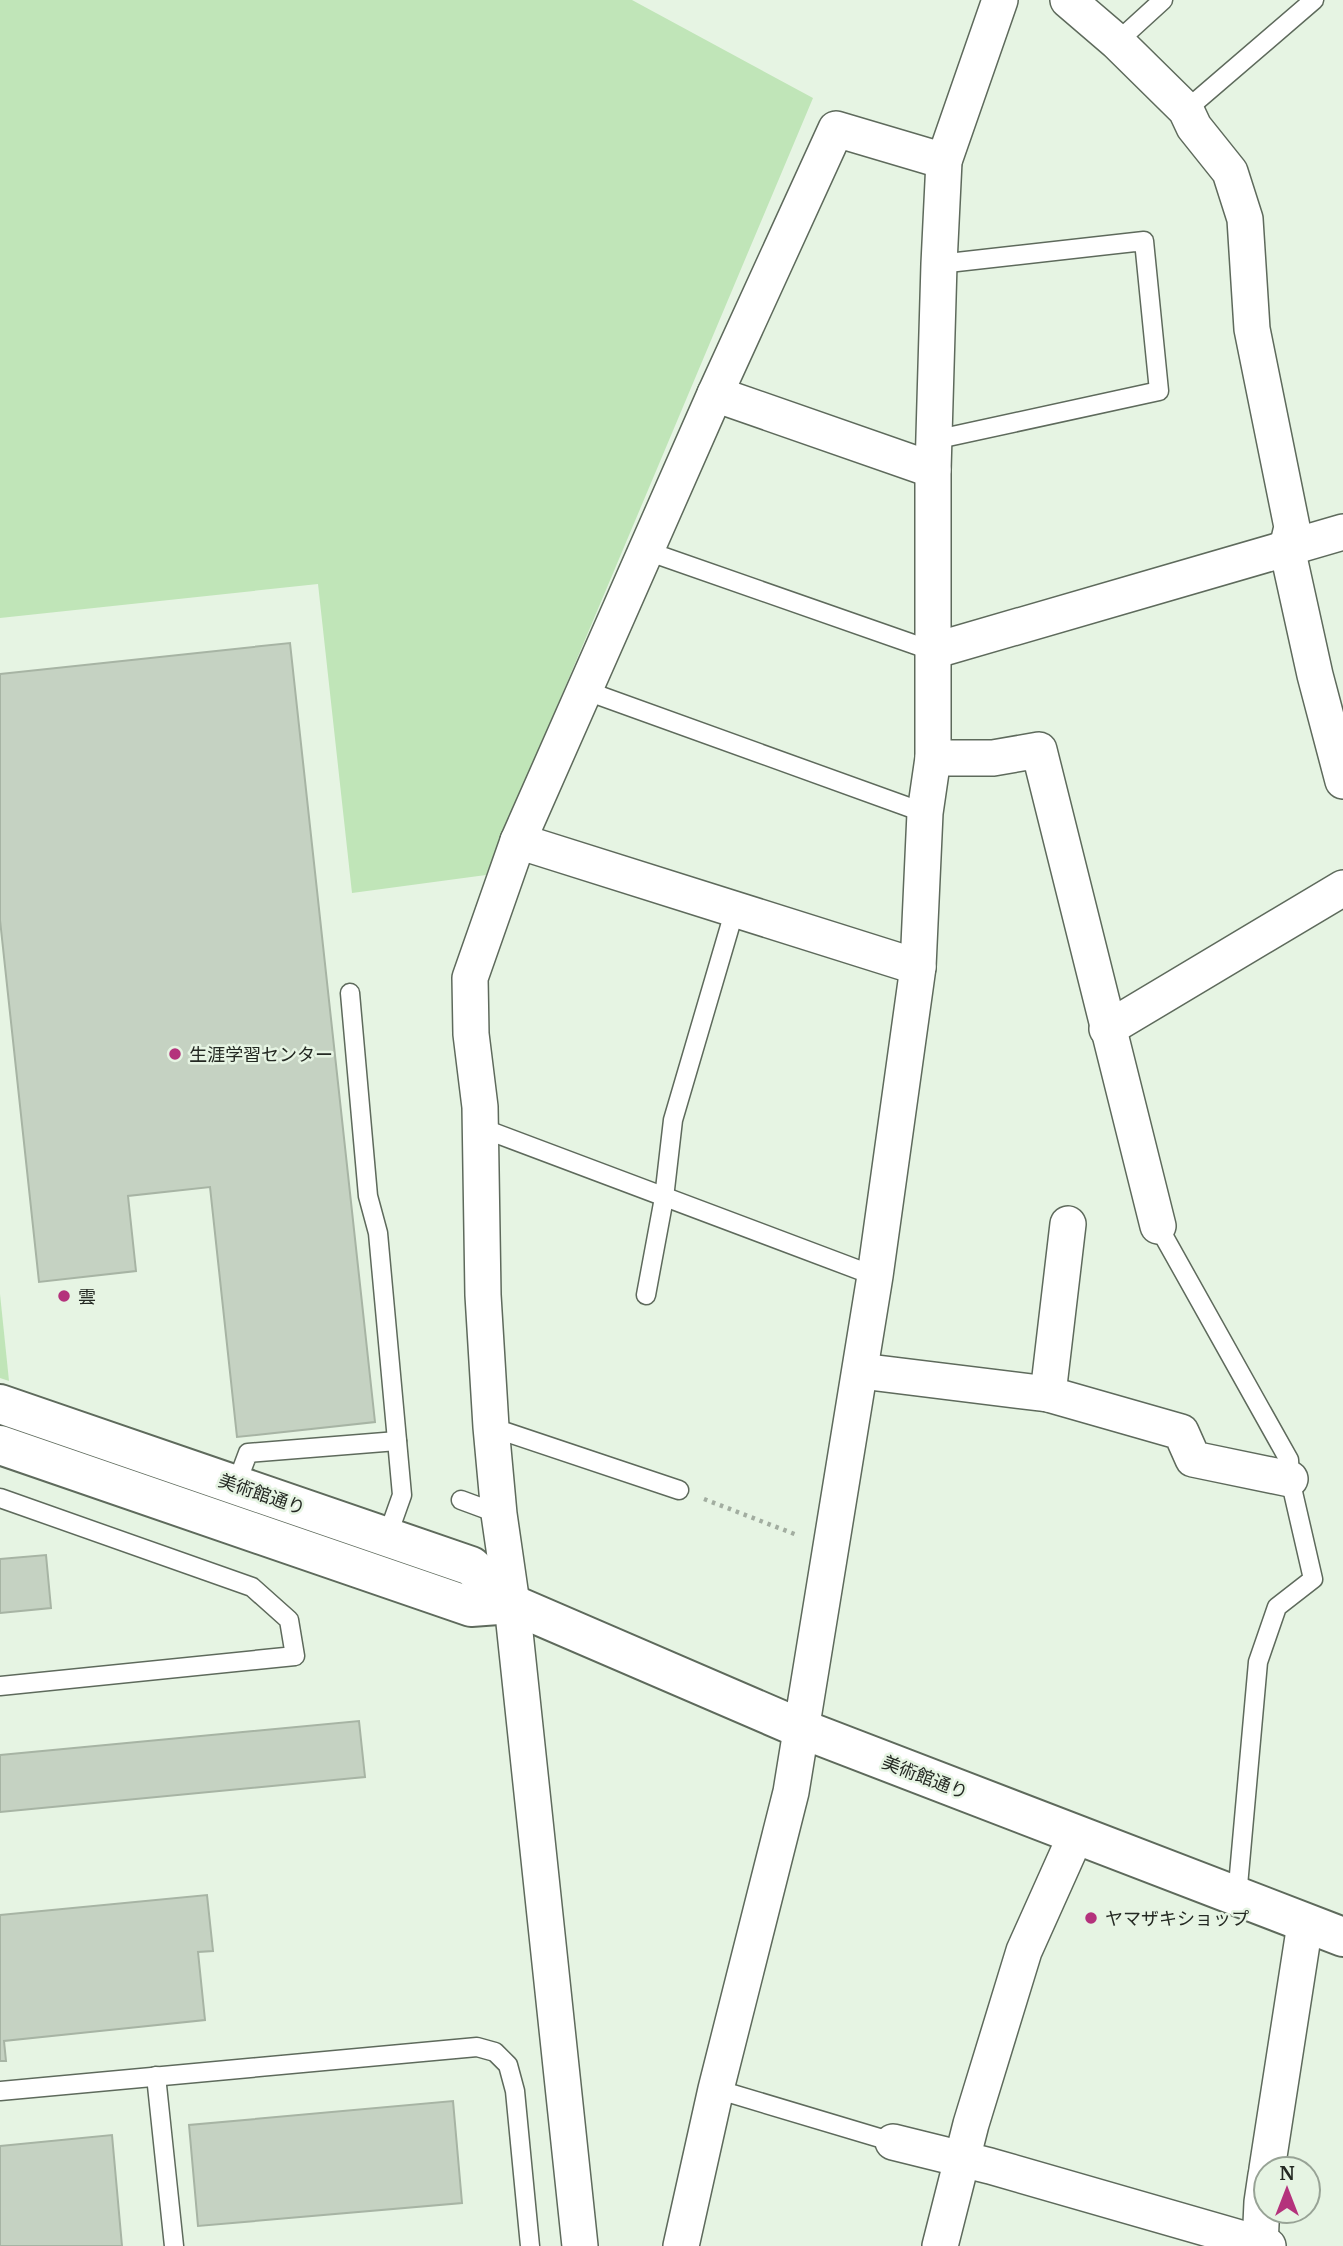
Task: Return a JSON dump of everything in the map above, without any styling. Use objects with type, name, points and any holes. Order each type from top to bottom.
[{"type":"street","points":[[681,2246],[716,2089],[791,1792],[875,1276],[918,967],[925,813],[933,758],[934,455],[944,161],[1000,0]]},
{"type":"street","points":[[1068,0],[1117,42],[1186,110],[1194,127],[1230,172],[1245,219],[1252,329],[1292,527],[1287,548],[1315,675],[1343,780]]},
{"type":"street","points":[[580,2246],[491,1427],[483,1295],[480,1107],[471,1034],[470,978],[518,841],[835,130],[944,161]]},
{"type":"street","points":[[715,394],[934,455]]},
{"type":"street","points":[[933,651],[1343,532]]},
{"type":"street","points":[[933,758],[993,758],[1039,750],[1158,1226]]},
{"type":"street","points":[[518,841],[918,967]]},
{"type":"street","points":[[1107,1029],[1343,888]]},
{"type":"street","points":[[1048,1394],[1068,1224]]},
{"type":"street","points":[[861,1371],[1048,1394],[1181,1432],[1193,1459],[1290,1479]]},
{"type":"street","name":"美術館通り","points":[[0,1404],[471,1566],[512,1604],[802,1729],[1343,1937]]},
{"type":"street","name":"美術館通り","points":[[0,1445],[471,1607],[512,1604]]},
{"type":"street","points":[[940,2246],[961,2160],[1024,1951],[1076,1835]]},
{"type":"street","points":[[1269,2155],[1305,1924]]},
{"type":"street","points":[[893,2142],[1263,2245],[1264,2225]]},
{"type":"lane","points":[[1117,42],[1163,0]]},
{"type":"lane","points":[[1186,110],[1314,0]]},
{"type":"lane","points":[[934,455],[1159,391],[1144,241],[939,264]]},
{"type":"lane","points":[[647,551],[933,651]]},
{"type":"lane","points":[[584,690],[925,813]]},
{"type":"lane","points":[[646,1296],[664,1198],[673,1120],[735,909]]},
{"type":"lane","points":[[350,993],[368,1196],[379,1233],[402,1495],[374,1573]]},
{"type":"lane","points":[[480,1127],[875,1276]]},
{"type":"lane","points":[[1158,1226],[1289,1460],[1290,1479],[1313,1579],[1277,1607],[1258,1661],[1237,1897]]},
{"type":"lane","points":[[491,1427],[679,1490]]},
{"type":"lane","points":[[236,1485],[248,1453],[397,1441]]},
{"type":"lane","points":[[0,1498],[253,1587],[289,1620],[295,1656],[0,1686]]},
{"type":"lane","points":[[461,1500],[499,1514]]},
{"type":"lane","points":[[0,2091],[477,2047],[495,2052],[508,2065],[514,2091],[530,2246]]},
{"type":"lane","points":[[156,2077],[174,2246]]},
{"type":"lane","points":[[716,2089],[893,2142]]},
{"type":"path","points":[[679,1490],[831,1548]]},
{"type":"green space","points":[[0,0],[632,0],[813,98],[486,875],[352,893],[318,584],[0,618]]},
{"type":"green space","points":[[0,1294],[9,1381],[0,1378]]},
{"type":"building","name":"生涯学習センター","points":[[290,643],[375,1422],[237,1437],[210,1187],[128,1196],[136,1271],[39,1282],[0,920],[0,674]]},
{"type":"building","points":[[46,1555],[51,1608],[0,1613],[0,1559]]},
{"type":"building","points":[[359,1721],[365,1777],[0,1812],[0,1755]]},
{"type":"building","points":[[207,1895],[213,1951],[198,1952],[205,2020],[4,2041],[6,2061],[0,2061],[0,1915]]},
{"type":"building","points":[[453,2101],[462,2203],[198,2226],[189,2125]]},
{"type":"building","points":[[112,2135],[122,2246],[0,2246],[0,2146]]},
{"type":"place","name":"生涯学習センター","points":[[175,1054]]},
{"type":"place","name":"雲","points":[[64,1296]]},
{"type":"place","name":"ヤマザキショップ","points":[[1091,1918]]}]
